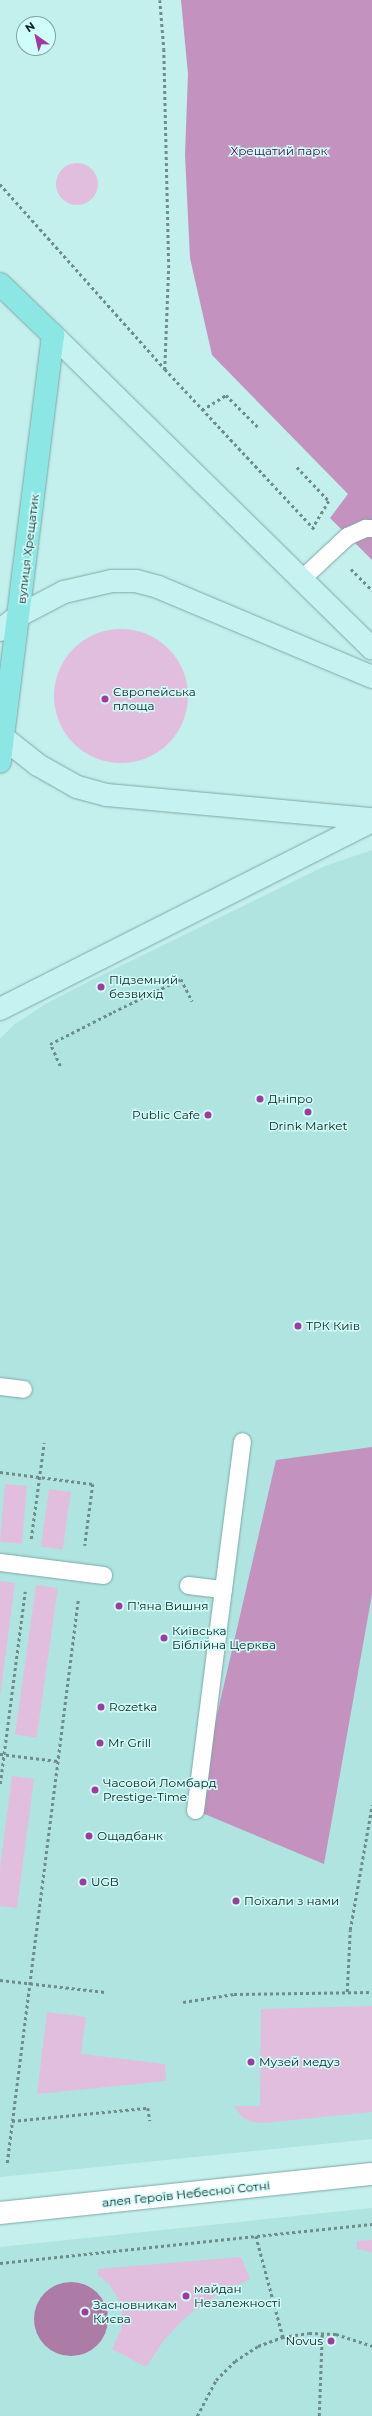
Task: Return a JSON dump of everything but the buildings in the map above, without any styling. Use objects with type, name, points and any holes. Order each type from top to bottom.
[{"type":"main road","points":[[0,284],[372,648]]},
{"type":"main road","name":"вулиця Хрещатик","points":[[0,762],[2,736],[20,615],[53,335]]},
{"type":"main road","points":[[0,630],[20,615],[64,592],[112,580],[136,581],[158,587],[372,678]]},
{"type":"main road","points":[[2,736],[38,765],[77,787],[107,795],[372,820]]},
{"type":"main road","points":[[0,1010],[372,820]]},
{"type":"street","name":"алея Героїв Небесної Сотні","points":[[0,2213],[372,2174]]},
{"type":"lane","points":[[302,578],[331,549],[347,536],[365,528],[372,528]]},
{"type":"lane","points":[[0,1386],[23,1389]]},
{"type":"lane","points":[[195,1810],[242,1441]]},
{"type":"lane","points":[[0,1562],[103,1574]]},
{"type":"lane","points":[[188,1585],[223,1589]]},
{"type":"path","points":[[160,0],[164,49],[169,265],[165,369]]},
{"type":"path","points":[[0,184],[202,410],[331,549],[372,590]]},
{"type":"path","points":[[202,410],[226,395],[259,428]]},
{"type":"path","points":[[297,467],[329,500],[313,528]]},
{"type":"path","points":[[60,1066],[50,1044],[181,979],[192,1001]]},
{"type":"path","points":[[0,1784],[44,1443]]},
{"type":"path","points":[[0,1472],[93,1484],[7,2163]]},
{"type":"path","points":[[0,1754],[58,1761]]},
{"type":"path","points":[[347,1992],[350,1930],[372,1805]]},
{"type":"path","points":[[0,1980],[105,1992]]},
{"type":"path","points":[[183,2002],[234,1994],[372,1992]]},
{"type":"path","points":[[12,2121],[148,2108],[150,2121]]},
{"type":"path","points":[[0,2263],[372,2224]]},
{"type":"path","points":[[256,2236],[283,2337]]},
{"type":"path","points":[[319,2416],[322,2333]]},
{"type":"path","points":[[197,2416],[216,2380],[235,2361],[258,2346],[283,2337],[322,2333],[336,2334],[372,2346]]},
{"type":"shaded area","points":[[73,163],[81,163],[89,166],[95,172],[98,184],[95,196],[89,202],[81,205],[73,205],[65,202],[59,196],[56,188],[56,180],[59,172],[65,166]]},
{"type":"shaded area","points":[[128,629],[153,637],[164,644],[173,653],[183,670],[187,683],[187,709],[183,722],[173,739],[164,748],[147,758],[134,762],[114,763],[89,755],[78,748],[69,739],[59,722],[55,709],[54,689],[62,664],[69,653],[78,644],[95,634],[108,630]]},
{"type":"shaded area","points":[[372,850],[372,2139],[0,2177],[0,1039],[15,1024],[47,1003],[100,976],[325,866]]},
{"type":"shaded area","points":[[5,1484],[27,1486],[22,1544],[0,1542]]},
{"type":"shaded area","points":[[49,1489],[71,1492],[63,1549],[41,1546]]},
{"type":"shaded area","points":[[0,1581],[15,1583],[0,1697]]},
{"type":"shaded area","points":[[36,1585],[58,1588],[37,1738],[15,1735]]},
{"type":"shaded area","points":[[12,1776],[34,1779],[17,1908],[0,1906],[0,1869]]},
{"type":"shaded area","points":[[372,2006],[372,2112],[263,2123],[252,2122],[242,2117],[234,2106],[260,2106],[261,2009]]},
{"type":"shaded area","points":[[47,2012],[86,2017],[81,2054],[165,2064],[166,2081],[37,2094]]},
{"type":"shaded area","name":"майдан Незалежності","points":[[372,2208],[372,2416],[0,2416],[0,2247]]},
{"type":"shaded area","points":[[372,2240],[372,2252],[357,2249],[357,2241]]},
{"type":"shaded area","points":[[241,2257],[250,2279],[212,2298],[186,2317],[164,2340],[146,2367],[112,2349],[121,2330],[122,2314],[118,2299],[110,2285],[98,2275],[98,2269]]},
{"type":"shaded area","points":[[71,2282],[85,2285],[97,2293],[105,2305],[108,2319],[105,2333],[97,2345],[85,2353],[71,2356],[57,2353],[45,2345],[37,2333],[34,2319],[37,2305],[45,2293],[57,2285]]},
{"type":"green space","name":"Хрещатий парк","points":[[181,0],[372,0],[372,560],[330,518],[348,494],[212,355],[190,258],[185,155],[188,74]]},
{"type":"green space","points":[[372,1447],[372,1594],[324,1864],[195,1810],[276,1460]]},
{"type":"place","name":"Європейська площа","points":[[105,699]]},
{"type":"place","name":"Підземний безвихід","points":[[101,987]]},
{"type":"place","name":"Дніпро","points":[[260,1099]]},
{"type":"place","name":"Drink Market","points":[[308,1112]]},
{"type":"place","name":"Public Cafe","points":[[208,1115]]},
{"type":"place","name":"ТРК Київ","points":[[298,1326]]},
{"type":"place","name":"Пʼяна Вишня","points":[[119,1606]]},
{"type":"place","name":"Київська Біблійна Церква","points":[[164,1638]]},
{"type":"place","name":"Rozetka","points":[[101,1707]]},
{"type":"place","name":"Mr Grill","points":[[100,1743]]},
{"type":"place","name":"Часовой Ломбард Prestige-Time","points":[[95,1790]]},
{"type":"place","name":"Ощадбанк","points":[[89,1836]]},
{"type":"place","name":"UGB","points":[[83,1882]]},
{"type":"place","name":"Поїхали з нами","points":[[236,1901]]},
{"type":"place","name":"Музей медуз","points":[[251,2062]]},
{"type":"place","name":"майдан Незалежності","points":[[186,2296]]},
{"type":"place","name":"Засновникам Києва","points":[[85,2312]]},
{"type":"place","name":"Novus","points":[[331,2341]]}]
